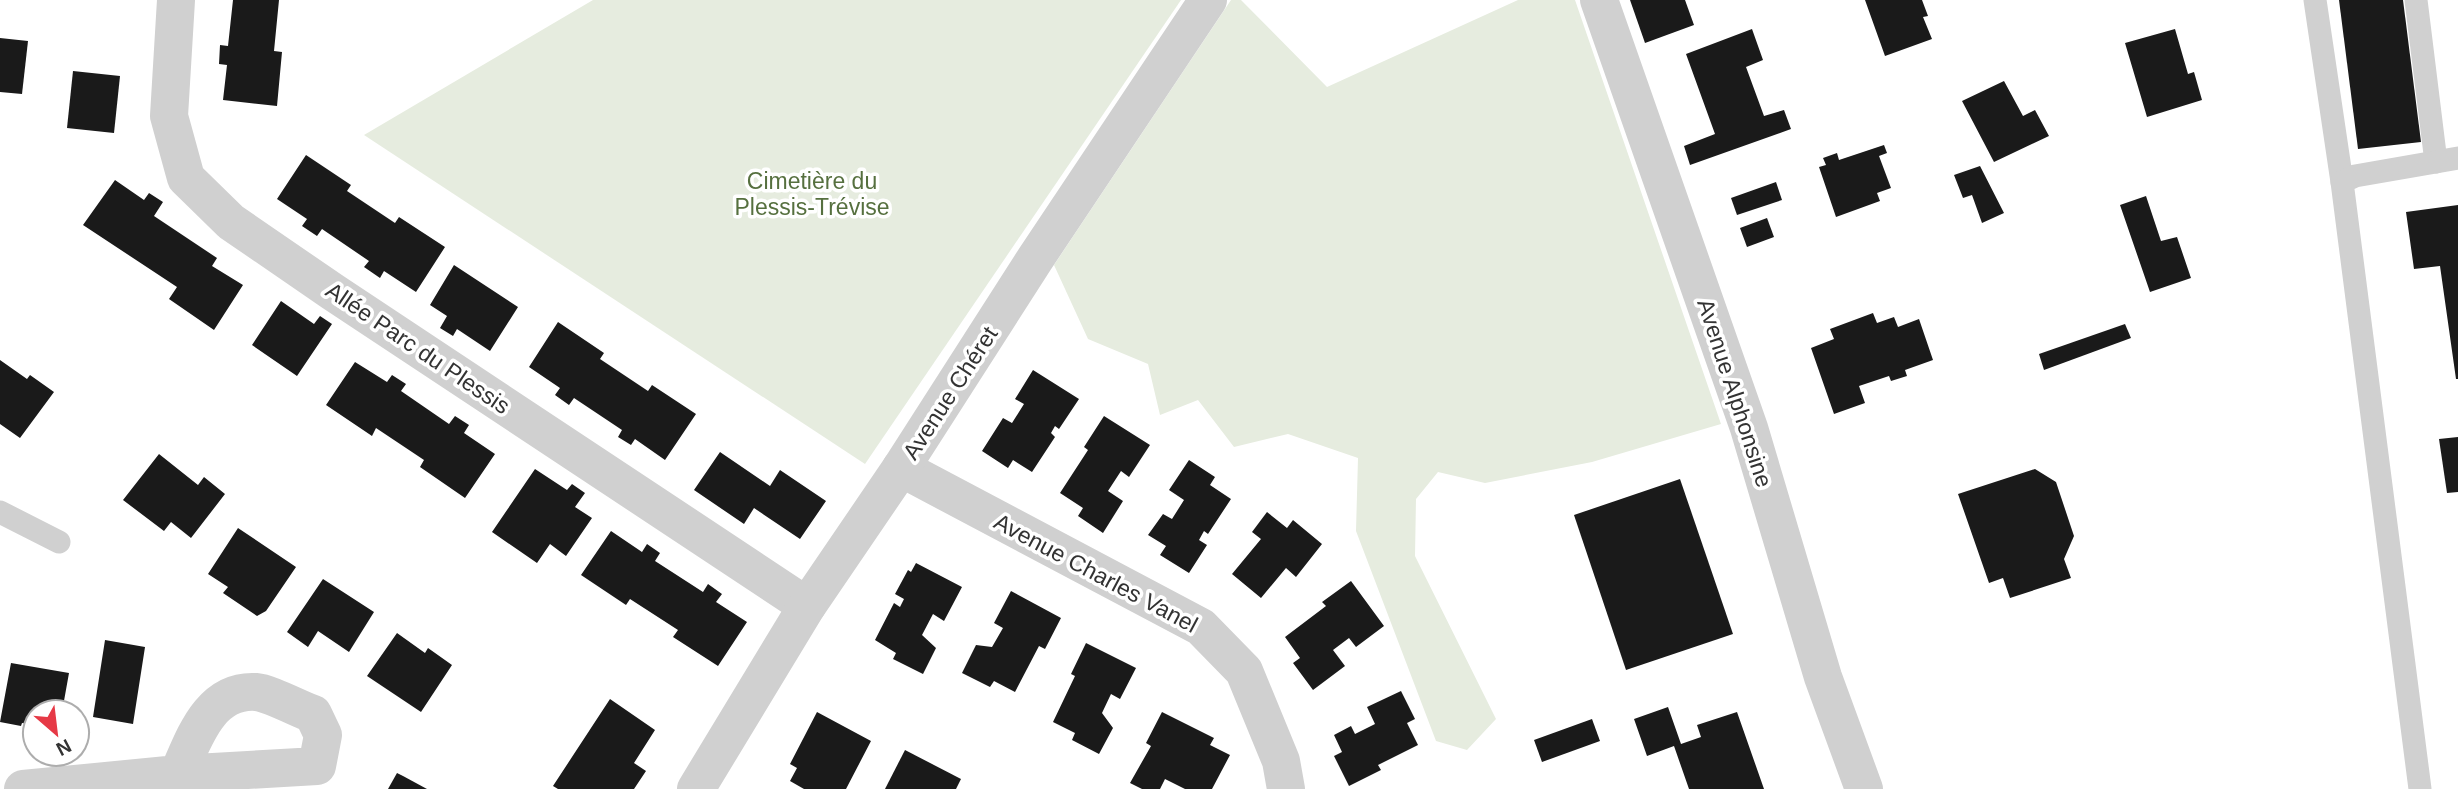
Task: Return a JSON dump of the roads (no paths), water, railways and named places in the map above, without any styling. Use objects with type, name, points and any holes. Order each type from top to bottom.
[{"type":"street","name":"Avenue Chéret","points":[[696,789],[807,606],[901,468],[1035,259],[1208,0]]},
{"type":"street","name":"Avenue Alphonsine","points":[[1599,0],[1749,428],[1823,677],[1864,789]]},
{"type":"street","name":"Allée Parc du Plessis","points":[[169,1],[169,116],[186,178],[231,222],[807,606]]},
{"type":"street","name":"Avenue Charles Vanel","points":[[901,468],[1200,626],[1244,671],[1281,761],[1286,789]]},
{"type":"street","points":[[23,789],[178,774]]},
{"type":"lane","points":[[2315,0],[2334,143],[2342,181],[2420,789]]},
{"type":"lane","points":[[2342,181],[2355,176],[2447,160],[2416,0]]},
{"type":"lane","points":[[0,512],[59,542]]},
{"type":"park label","name":"Cimetière du Plessis-Trévise","points":[[812,194]]}]
